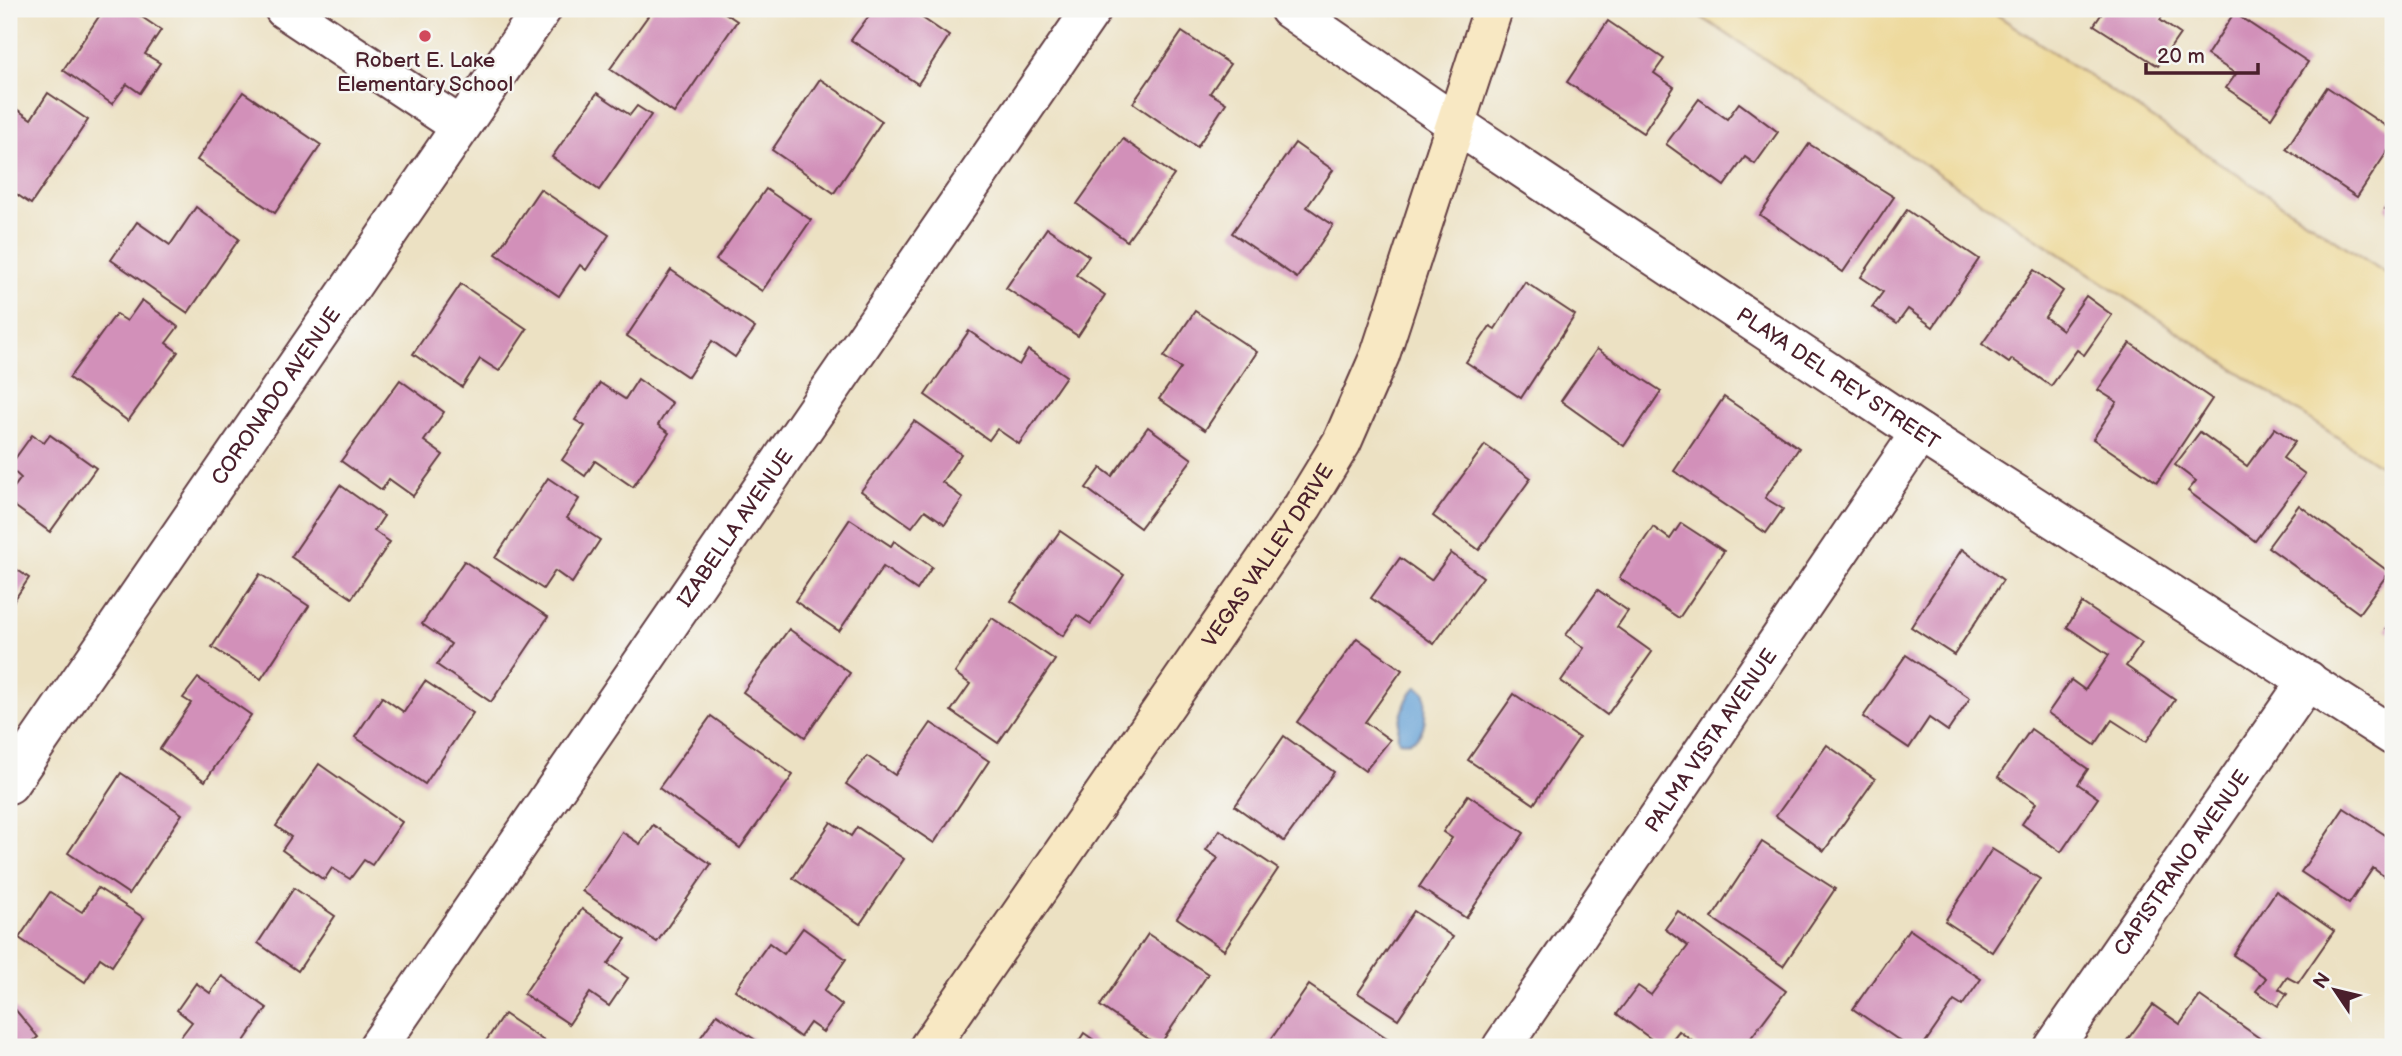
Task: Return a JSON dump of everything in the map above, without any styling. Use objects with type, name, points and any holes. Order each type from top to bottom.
[{"type":"street","points":[[284,9],[460,126]]},
{"type":"street","name":"CORONADO AVENUE","points":[[9,784],[542,9]]},
{"type":"street","name":"IZABELLA AVENUE","points":[[378,1047],[1092,9]]},
{"type":"street","name":"PLAYA DEL REY STREET","points":[[1289,9],[1456,124],[1920,433],[2393,736]]},
{"type":"street","name":"VEGAS VALLEY DRIVE","points":[[929,1047],[1303,506],[1342,442],[1380,355],[1493,9]]},
{"type":"street","name":"PALMA VISTA AVENUE","points":[[1502,1047],[1920,433]]},
{"type":"street","name":"CAPISTRANO AVENUE","points":[[2054,1047],[2308,680]]},
{"type":"sand","points":[[1689,9],[1988,9],[2393,278],[2393,474]]},
{"type":"water","points":[[1417,687],[1425,692],[1424,726],[1416,738],[1399,741],[1398,729],[1402,712],[1409,696]]},
{"type":"building","points":[[104,9],[130,9],[161,30],[145,54],[160,63],[140,93],[127,84],[112,104],[63,70]]},
{"type":"building","points":[[653,9],[719,9],[737,21],[674,113],[610,69]]},
{"type":"building","points":[[874,9],[909,9],[949,36],[918,84],[851,40]]},
{"type":"building","points":[[2105,9],[2167,9],[2160,20],[2180,34],[2158,66],[2094,25]]},
{"type":"building","points":[[2234,13],[2308,62],[2271,118],[2226,88],[2236,74],[2207,55]]},
{"type":"building","points":[[1608,21],[1664,59],[1654,73],[1674,87],[1643,133],[1567,82]]},
{"type":"building","points":[[1182,32],[1230,64],[1210,93],[1226,103],[1197,147],[1133,103]]},
{"type":"building","points":[[820,79],[882,121],[834,193],[772,150]]},
{"type":"building","points":[[2327,87],[2393,131],[2393,143],[2357,197],[2286,149]]},
{"type":"building","points":[[243,92],[321,145],[275,213],[197,160]]},
{"type":"building","points":[[48,93],[88,120],[31,204],[9,189],[9,104],[31,119]]},
{"type":"building","points":[[597,93],[630,115],[637,106],[651,115],[599,190],[552,157]]},
{"type":"building","points":[[1699,99],[1727,119],[1739,103],[1778,132],[1755,164],[1745,157],[1724,186],[1666,144]]},
{"type":"building","points":[[1123,139],[1174,175],[1127,241],[1077,204]]},
{"type":"building","points":[[1295,143],[1333,170],[1307,207],[1333,225],[1297,278],[1232,233]]},
{"type":"building","points":[[1809,144],[1894,197],[1843,272],[1760,215]]},
{"type":"building","points":[[540,189],[609,235],[586,270],[580,265],[559,296],[496,254]]},
{"type":"building","points":[[766,189],[811,220],[762,291],[716,260]]},
{"type":"building","points":[[2393,196],[2393,214],[2385,209]]},
{"type":"building","points":[[196,207],[239,239],[188,313],[111,260],[137,222],[170,245]]},
{"type":"building","points":[[1907,210],[1979,259],[1933,327],[1908,309],[1897,324],[1872,307],[1883,292],[1861,277]]},
{"type":"building","points":[[1047,228],[1089,256],[1076,275],[1105,295],[1078,336],[1006,288]]},
{"type":"building","points":[[671,270],[755,328],[735,357],[712,341],[688,377],[627,336]]},
{"type":"building","points":[[2034,270],[2063,291],[2045,317],[2062,330],[2086,296],[2112,315],[2084,355],[2077,350],[2051,386],[2012,359],[2009,363],[1982,344]]},
{"type":"building","points":[[1525,282],[1575,315],[1521,398],[1466,362],[1490,326],[1495,329]]},
{"type":"building","points":[[461,284],[527,329],[499,371],[480,359],[462,387],[413,354]]},
{"type":"building","points":[[142,300],[178,327],[166,343],[178,352],[128,421],[69,378],[116,314],[127,321]]},
{"type":"building","points":[[1195,311],[1257,352],[1205,430],[1159,399],[1181,368],[1164,357]]},
{"type":"building","points":[[969,331],[1019,365],[1028,350],[1066,376],[1019,444],[997,429],[989,440],[925,395]]},
{"type":"building","points":[[2130,343],[2212,399],[2157,482],[2093,439],[2117,402],[2098,390]]},
{"type":"building","points":[[1597,349],[1661,391],[1624,446],[1561,401]]},
{"type":"building","points":[[638,379],[672,403],[658,425],[669,433],[633,487],[595,461],[585,476],[562,460],[585,426],[575,420],[600,383],[625,399]]},
{"type":"building","points":[[400,380],[444,412],[424,441],[443,455],[413,496],[389,479],[382,490],[341,461]]},
{"type":"building","points":[[1724,397],[1799,448],[1765,498],[1783,509],[1766,533],[1674,471]]},
{"type":"building","points":[[914,421],[961,454],[942,482],[963,498],[945,524],[925,510],[912,527],[861,491]]},
{"type":"building","points":[[1148,427],[1192,459],[1140,528],[1086,488],[1101,468],[1112,476]]},
{"type":"building","points":[[2275,428],[2295,442],[2283,458],[2305,474],[2255,541],[2188,491],[2196,481],[2175,465],[2200,432],[2247,466]]},
{"type":"building","points":[[32,435],[44,443],[50,435],[96,468],[50,532],[9,502],[9,494],[21,478],[9,467]]},
{"type":"building","points":[[1485,445],[1531,478],[1479,550],[1433,516]]},
{"type":"building","points":[[548,478],[579,499],[567,518],[600,540],[572,583],[555,571],[543,589],[495,558]]},
{"type":"building","points":[[340,485],[384,516],[374,531],[390,542],[352,598],[291,557]]},
{"type":"building","points":[[2299,505],[2389,572],[2359,613],[2268,547]]},
{"type":"building","points":[[850,519],[891,546],[894,541],[932,567],[917,590],[883,567],[839,631],[795,601]]},
{"type":"building","points":[[1681,523],[1724,551],[1679,618],[1619,578],[1653,527],[1670,539]]},
{"type":"building","points":[[1060,531],[1124,575],[1091,624],[1077,615],[1063,636],[1011,601]]},
{"type":"building","points":[[1962,549],[2003,580],[1954,655],[1911,627]]},
{"type":"building","points":[[1451,553],[1483,577],[1434,644],[1371,598],[1400,558],[1431,580]]},
{"type":"building","points":[[464,561],[548,617],[491,702],[437,665],[451,644],[422,624]]},
{"type":"building","points":[[9,564],[29,578],[9,608]]},
{"type":"building","points":[[260,574],[309,606],[261,679],[212,647]]},
{"type":"building","points":[[1598,590],[1628,611],[1617,627],[1652,652],[1607,715],[1561,681],[1584,648],[1566,635]]},
{"type":"building","points":[[2082,603],[2142,643],[2126,666],[2175,700],[2146,742],[2112,720],[2095,745],[2048,713],[2071,680],[2085,690],[2109,655],[2067,627]]},
{"type":"building","points":[[992,618],[1055,660],[998,743],[951,711],[970,684],[955,673]]},
{"type":"building","points":[[2393,618],[2393,634],[2386,629]]},
{"type":"building","points":[[789,629],[850,673],[805,737],[743,692]]},
{"type":"building","points":[[1357,638],[1402,670],[1365,722],[1390,740],[1365,771],[1297,722]]},
{"type":"building","points":[[1906,655],[1970,698],[1948,731],[1929,718],[1909,748],[1863,717]]},
{"type":"building","points":[[198,678],[251,715],[205,781],[160,749],[191,703],[183,698]]},
{"type":"building","points":[[425,681],[473,713],[425,784],[355,737],[382,697],[404,712]]},
{"type":"building","points":[[1514,694],[1579,738],[1534,804],[1468,760]]},
{"type":"building","points":[[711,716],[793,775],[740,848],[659,788]]},
{"type":"building","points":[[931,723],[989,761],[934,843],[846,784],[867,756],[895,775]]},
{"type":"building","points":[[2031,729],[2088,769],[2078,784],[2098,798],[2061,852],[2022,824],[2036,803],[1998,777]]},
{"type":"building","points":[[1284,736],[1334,772],[1284,841],[1235,806]]},
{"type":"building","points":[[1827,745],[1875,779],[1824,851],[1776,816]]},
{"type":"building","points":[[319,764],[402,822],[372,865],[364,860],[350,879],[332,868],[324,880],[282,850],[291,837],[276,826]]},
{"type":"building","points":[[121,773],[182,814],[129,894],[68,853]]},
{"type":"building","points":[[1468,795],[1524,833],[1466,918],[1419,887],[1452,838],[1443,832]]},
{"type":"building","points":[[2344,808],[2393,840],[2393,868],[2386,878],[2373,868],[2349,904],[2301,872]]},
{"type":"building","points":[[831,822],[851,836],[857,827],[904,859],[860,924],[793,878]]},
{"type":"building","points":[[653,825],[711,864],[657,942],[582,891],[622,832],[640,844]]},
{"type":"building","points":[[1220,830],[1278,869],[1224,950],[1177,918],[1218,858],[1206,850]]},
{"type":"building","points":[[1762,842],[1835,889],[1783,966],[1712,918]]},
{"type":"building","points":[[1992,849],[2040,879],[1992,952],[1945,921]]},
{"type":"building","points":[[98,888],[144,918],[112,966],[100,958],[85,982],[19,938],[50,892],[82,912]]},
{"type":"building","points":[[294,888],[335,916],[298,971],[258,943]]},
{"type":"building","points":[[2276,891],[2334,931],[2298,983],[2287,977],[2279,989],[2287,994],[2278,1006],[2256,991],[2266,978],[2233,955]]},
{"type":"building","points":[[582,909],[626,939],[608,964],[628,978],[609,1006],[590,993],[569,1024],[524,994]]},
{"type":"building","points":[[1414,911],[1453,937],[1398,1019],[1358,993]]},
{"type":"building","points":[[1678,911],[1786,991],[1744,1047],[1700,1047],[1679,1031],[1666,1047],[1662,1047],[1617,1014],[1638,986],[1651,995],[1688,946],[1665,929]]},
{"type":"building","points":[[803,928],[846,959],[824,991],[842,1005],[823,1032],[810,1023],[800,1037],[735,990],[769,943],[784,954]]},
{"type":"building","points":[[1909,929],[1981,979],[1962,1006],[1954,1001],[1922,1047],[1909,1047],[1853,1009]]},
{"type":"building","points":[[1148,934],[1208,974],[1159,1046],[1100,1006]]},
{"type":"building","points":[[222,976],[267,1008],[240,1047],[173,1047],[192,1022],[177,1010],[196,983],[210,993]]},
{"type":"building","points":[[1309,985],[1397,1045],[1267,1045]]},
{"type":"building","points":[[2200,996],[2272,1047],[2122,1047],[2153,1005],[2180,1024]]},
{"type":"building","points":[[9,1002],[38,1037],[26,1047],[9,1047]]},
{"type":"building","points":[[504,1014],[553,1047],[482,1047]]},
{"type":"building","points":[[717,1014],[766,1047],[694,1047]]},
{"type":"building","points":[[1084,1033],[1104,1047],[1075,1047]]},
{"type":"place","name":"Robert E. Lake Elementary School","points":[[425,36]]}]
